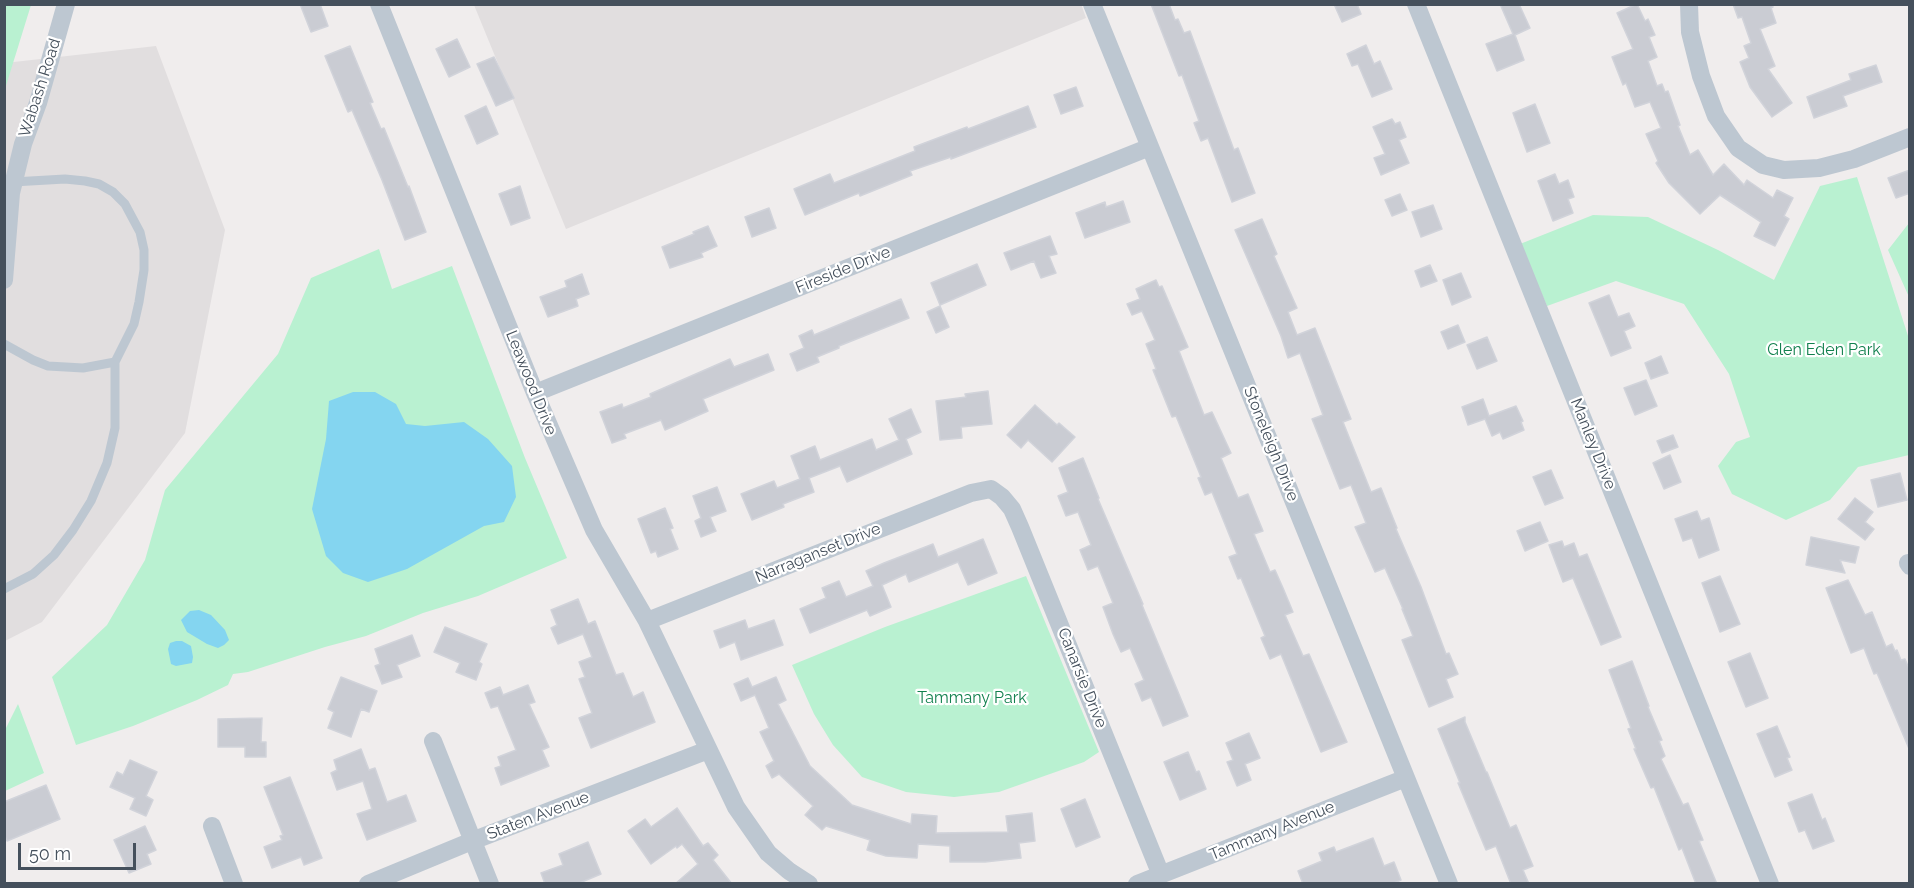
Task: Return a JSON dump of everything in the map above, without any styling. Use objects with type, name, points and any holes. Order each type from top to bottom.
[{"type":"street","name":"Wabash Road","points":[[4,280],[10,194],[66,4]]},
{"type":"street","name":"Leawood Drive","points":[[379,4],[535,393],[594,530],[647,621],[708,750]]},
{"type":"street","name":"Stoneleigh Drive","points":[[1092,4],[1449,884]]},
{"type":"street","name":"Manley Drive","points":[[1416,4],[1770,884]]},
{"type":"street","points":[[1689,4],[1690,32],[1701,76],[1716,116],[1738,148],[1763,165],[1784,170],[1820,168],[1854,159],[1910,137]]},
{"type":"street","name":"Fireside Drive","points":[[535,393],[1150,147]]},
{"type":"street","name":"Narraganset Drive","points":[[647,621],[971,493],[992,489]]},
{"type":"street","name":"Canarsie Drive","points":[[992,489],[1012,509],[1020,527],[1161,875]]},
{"type":"street","points":[[433,741],[490,884]]},
{"type":"street","points":[[708,750],[736,807],[752,833],[775,859],[809,884]]},
{"type":"street","name":"Staten Avenue","points":[[368,884],[472,841],[708,750]]},
{"type":"street","name":"Tammany Avenue","points":[[1137,884],[1406,778]]},
{"type":"street","points":[[212,826],[234,884]]},
{"type":"lane","points":[[4,589],[33,574],[54,555],[91,501],[107,463],[115,429],[115,362],[134,324],[144,270],[144,250],[140,232],[125,204],[113,192],[99,184],[65,179],[13,182]]},
{"type":"lane","points":[[4,344],[48,366],[83,368],[115,362]]},
{"type":"shaded area","points":[[1081,4],[1086,18],[566,229],[474,5]]},
{"type":"shaded area","points":[[156,46],[225,230],[185,433],[42,622],[5,641],[5,63]]},
{"type":"green space","points":[[4,5],[31,5],[5,89]]},
{"type":"green space","name":"Glen Eden Park","points":[[1857,177],[1909,339],[1909,455],[1858,467],[1830,500],[1786,520],[1732,494],[1718,466],[1736,442],[1750,437],[1729,374],[1684,304],[1616,281],[1547,306],[1520,244],[1593,215],[1648,217],[1774,280],[1820,186]]},
{"type":"green space","points":[[1909,223],[1909,297],[1888,250]]},
{"type":"green space","points":[[379,249],[392,289],[452,266],[525,458],[567,558],[478,596],[423,613],[366,636],[248,672],[233,674],[228,685],[197,700],[133,726],[76,745],[52,677],[107,625],[145,560],[165,490],[278,354],[311,278]]},
{"type":"green space","name":"Tammany Park","points":[[1026,576],[1099,752],[1084,762],[999,792],[954,797],[906,792],[862,777],[833,745],[814,714],[792,665],[885,627]]},
{"type":"green space","points":[[18,704],[44,773],[5,791],[5,730]]},
{"type":"water","points":[[353,392],[375,392],[396,404],[406,424],[425,426],[464,422],[488,439],[512,466],[516,497],[504,522],[484,526],[407,569],[368,582],[343,573],[326,556],[312,509],[326,439],[329,401]]},
{"type":"water","points":[[199,610],[211,615],[225,630],[229,640],[224,645],[218,648],[187,632],[181,620],[190,611]]},
{"type":"water","points":[[182,641],[191,646],[192,663],[176,666],[171,664],[168,649],[170,643]]},
{"type":"building","points":[[300,4],[320,4],[328,26],[311,32]]},
{"type":"building","points":[[1151,4],[1169,4],[1175,20],[1178,19],[1184,33],[1190,31],[1234,150],[1238,148],[1255,193],[1232,202],[1208,138],[1201,141],[1194,123],[1199,121]]},
{"type":"building","points":[[1334,4],[1357,4],[1361,14],[1342,22]]},
{"type":"building","points":[[1500,4],[1519,4],[1530,28],[1515,35],[1524,60],[1497,71],[1486,44],[1513,34]]},
{"type":"building","points":[[1637,4],[1645,21],[1648,19],[1655,35],[1649,37],[1657,57],[1648,61],[1657,86],[1662,84],[1665,92],[1668,91],[1680,125],[1678,126],[1690,155],[1698,150],[1713,175],[1724,164],[1744,185],[1747,180],[1773,198],[1777,190],[1793,198],[1784,216],[1789,219],[1775,246],[1754,236],[1761,222],[1720,195],[1700,214],[1669,183],[1656,163],[1658,161],[1646,134],[1661,128],[1650,102],[1635,107],[1626,83],[1623,85],[1612,57],[1633,49],[1617,13]]},
{"type":"building","points":[[1733,4],[1772,4],[1771,8],[1776,23],[1760,29],[1775,66],[1768,69],[1792,103],[1772,117],[1750,87],[1740,62],[1749,58],[1744,46],[1751,43],[1742,17],[1738,18]]},
{"type":"building","points":[[457,39],[470,67],[449,77],[436,49]]},
{"type":"building","points":[[1366,45],[1374,64],[1380,61],[1392,89],[1372,97],[1358,64],[1352,66],[1347,54]]},
{"type":"building","points":[[350,46],[373,102],[370,103],[381,129],[384,128],[426,232],[405,240],[352,110],[348,112],[325,56]]},
{"type":"building","points":[[494,57],[514,98],[496,106],[477,64]]},
{"type":"building","points":[[1876,65],[1882,82],[1843,96],[1847,106],[1814,118],[1807,97],[1851,80],[1849,74]]},
{"type":"building","points":[[1076,87],[1083,106],[1061,114],[1054,95]]},
{"type":"building","points":[[1535,104],[1550,143],[1527,152],[1513,113]]},
{"type":"building","points":[[486,106],[498,134],[477,144],[465,116]]},
{"type":"building","points":[[1028,106],[1036,127],[951,159],[951,157],[910,171],[912,175],[860,196],[859,193],[805,215],[794,189],[830,174],[834,183],[915,151],[914,147]]},
{"type":"building","points":[[1392,119],[1395,124],[1400,122],[1406,137],[1399,140],[1409,163],[1381,175],[1374,158],[1385,154],[1373,127]]},
{"type":"building","points":[[1910,170],[1910,193],[1896,198],[1888,178]]},
{"type":"building","points":[[1555,174],[1559,184],[1568,180],[1574,197],[1568,199],[1573,213],[1553,221],[1538,181]]},
{"type":"building","points":[[520,186],[530,218],[511,225],[499,194]]},
{"type":"building","points":[[1400,194],[1407,210],[1392,216],[1385,200]]},
{"type":"building","points":[[1123,201],[1130,222],[1085,238],[1076,213],[1105,202],[1106,207]]},
{"type":"building","points":[[1433,205],[1442,229],[1421,237],[1412,212]]},
{"type":"building","points":[[769,208],[776,228],[752,237],[745,217]]},
{"type":"building","points":[[1262,219],[1277,254],[1274,256],[1297,308],[1288,312],[1297,335],[1315,328],[1351,419],[1343,422],[1371,492],[1381,488],[1446,654],[1449,653],[1458,674],[1446,679],[1453,697],[1429,707],[1402,640],[1413,636],[1403,609],[1385,568],[1375,572],[1355,527],[1366,523],[1351,485],[1340,489],[1312,419],[1323,415],[1300,353],[1288,358],[1281,336],[1235,230]]},
{"type":"building","points":[[708,226],[717,246],[701,253],[703,257],[670,268],[662,247]]},
{"type":"building","points":[[1050,236],[1057,254],[1049,256],[1056,273],[1041,278],[1034,261],[1011,270],[1004,253]]},
{"type":"building","points":[[977,264],[986,285],[940,305],[931,283]]},
{"type":"building","points":[[1430,265],[1437,281],[1421,287],[1415,271]]},
{"type":"building","points":[[1461,273],[1471,297],[1452,305],[1443,280]]},
{"type":"building","points":[[582,274],[589,294],[576,299],[578,306],[548,317],[540,297],[567,287],[565,281]]},
{"type":"building","points":[[1156,280],[1159,287],[1162,286],[1188,347],[1179,351],[1204,415],[1212,412],[1231,453],[1221,458],[1238,498],[1248,494],[1263,531],[1254,534],[1270,572],[1275,570],[1293,612],[1285,615],[1303,656],[1309,654],[1347,742],[1321,752],[1281,654],[1270,659],[1261,638],[1265,636],[1241,578],[1238,579],[1229,557],[1237,554],[1212,492],[1205,495],[1198,478],[1201,477],[1176,416],[1172,417],[1153,370],[1156,369],[1146,344],[1155,340],[1142,311],[1132,315],[1127,304],[1140,299],[1136,289]]},
{"type":"building","points":[[1609,295],[1618,317],[1629,313],[1635,326],[1624,331],[1631,348],[1611,356],[1589,303]]},
{"type":"building","points":[[901,299],[909,318],[839,346],[817,357],[819,362],[797,371],[790,354],[804,348],[799,336],[812,330],[814,335]]},
{"type":"building","points":[[940,306],[949,327],[936,333],[927,312]]},
{"type":"building","points":[[1458,325],[1465,342],[1448,349],[1441,332]]},
{"type":"building","points":[[1487,337],[1497,361],[1477,369],[1467,345]]},
{"type":"building","points":[[768,354],[774,370],[703,399],[708,411],[665,430],[661,420],[624,434],[626,438],[612,443],[600,412],[622,404],[623,408],[651,397],[650,394],[730,359],[734,367]]},
{"type":"building","points":[[1661,356],[1668,373],[1651,379],[1645,363]]},
{"type":"building","points":[[1646,380],[1657,406],[1635,415],[1624,388]]},
{"type":"building","points":[[988,391],[992,424],[961,427],[962,438],[940,440],[936,401]]},
{"type":"building","points":[[1483,399],[1489,416],[1516,406],[1523,421],[1521,422],[1524,430],[1503,439],[1500,432],[1492,436],[1485,419],[1468,425],[1462,407]]},
{"type":"building","points":[[1035,405],[1057,425],[1059,423],[1075,437],[1052,462],[1028,440],[1021,448],[1007,435]]},
{"type":"building","points":[[911,409],[921,432],[906,439],[912,454],[847,482],[840,466],[809,478],[814,492],[783,504],[784,507],[752,520],[741,494],[774,481],[777,488],[800,479],[791,456],[815,446],[820,460],[872,439],[876,450],[899,440],[889,419]]},
{"type":"building","points":[[1673,435],[1678,447],[1662,453],[1657,441]]},
{"type":"building","points":[[1670,455],[1681,482],[1664,489],[1653,463]]},
{"type":"building","points":[[1083,458],[1188,716],[1163,726],[1151,697],[1142,701],[1135,684],[1144,680],[1130,648],[1121,652],[1113,634],[1103,607],[1113,603],[1098,566],[1088,570],[1080,550],[1091,545],[1078,512],[1066,516],[1058,496],[1068,492],[1059,468]]},
{"type":"building","points":[[1551,470],[1563,498],[1545,505],[1533,477]]},
{"type":"building","points":[[1900,473],[1907,500],[1878,507],[1871,480]]},
{"type":"building","points":[[717,487],[726,511],[710,517],[716,531],[701,537],[695,521],[701,518],[693,496]]},
{"type":"building","points":[[1855,498],[1873,512],[1865,522],[1874,529],[1865,540],[1838,519]]},
{"type":"building","points":[[665,508],[678,549],[658,557],[656,551],[651,553],[638,519]]},
{"type":"building","points":[[1697,511],[1701,521],[1709,518],[1719,550],[1699,558],[1692,538],[1683,541],[1675,519]]},
{"type":"building","points":[[1540,522],[1548,541],[1525,551],[1517,531]]},
{"type":"building","points":[[1811,537],[1859,547],[1855,563],[1840,560],[1845,573],[1806,565]]},
{"type":"building","points":[[983,539],[997,573],[968,585],[958,562],[909,582],[906,574],[882,585],[891,607],[870,616],[867,610],[810,633],[800,609],[826,598],[822,588],[839,581],[846,597],[873,586],[866,571],[884,563],[933,544],[938,557]]},
{"type":"building","points":[[1562,541],[1564,547],[1574,543],[1579,557],[1587,554],[1621,637],[1601,645],[1573,578],[1563,582],[1549,545]]},
{"type":"building","points":[[1720,576],[1740,624],[1720,632],[1702,583]]},
{"type":"building","points":[[1848,580],[1865,615],[1872,612],[1886,647],[1892,644],[1901,660],[1905,659],[1910,671],[1910,751],[1864,648],[1851,653],[1826,588]]},
{"type":"building","points":[[578,599],[588,624],[595,621],[616,675],[623,673],[633,697],[643,692],[655,722],[591,748],[579,718],[592,713],[579,679],[585,677],[579,662],[592,657],[583,634],[558,644],[551,628],[557,625],[551,610]]},
{"type":"building","points":[[745,620],[748,629],[774,620],[783,645],[741,660],[735,642],[720,648],[714,631]]},
{"type":"building","points":[[445,627],[487,644],[479,662],[482,664],[476,680],[456,672],[460,663],[434,652]]},
{"type":"building","points":[[412,635],[420,656],[397,665],[402,677],[382,684],[375,666],[380,664],[375,649]]},
{"type":"building","points":[[1750,653],[1768,698],[1746,707],[1728,662]]},
{"type":"building","points":[[1632,661],[1662,740],[1659,741],[1665,756],[1661,759],[1683,805],[1688,803],[1703,840],[1699,841],[1717,884],[1696,884],[1682,848],[1679,850],[1654,787],[1651,788],[1634,749],[1636,749],[1628,729],[1631,728],[1609,670]]},
{"type":"building","points":[[341,677],[377,691],[369,712],[361,709],[351,737],[328,728],[334,712],[328,709]]},
{"type":"building","points":[[776,677],[786,700],[778,704],[810,766],[852,805],[911,824],[912,814],[937,816],[936,833],[1008,832],[1006,816],[1032,813],[1035,841],[1019,843],[1021,858],[985,862],[950,862],[950,846],[918,844],[917,858],[886,856],[867,850],[870,840],[826,826],[822,830],[805,815],[813,806],[779,774],[772,778],[766,766],[774,761],[760,732],[769,728],[755,695],[741,701],[734,684],[748,678],[752,687]]},
{"type":"building","points":[[528,685],[535,702],[529,704],[549,747],[542,750],[549,766],[501,785],[495,768],[501,766],[498,757],[516,750],[498,706],[491,708],[485,693],[500,687],[503,695]]},
{"type":"building","points":[[1465,717],[1465,722],[1510,828],[1516,825],[1533,866],[1523,870],[1529,884],[1511,884],[1496,846],[1486,850],[1458,783],[1460,783],[1438,729]]},
{"type":"building","points":[[262,718],[261,742],[266,742],[266,757],[245,757],[245,747],[218,747],[218,719]]},
{"type":"building","points":[[1777,726],[1790,757],[1787,758],[1792,770],[1775,777],[1757,734]]},
{"type":"building","points":[[1249,733],[1260,758],[1245,764],[1251,780],[1237,786],[1227,762],[1233,760],[1226,743]]},
{"type":"building","points":[[361,749],[369,770],[375,768],[387,802],[406,795],[416,821],[367,840],[357,814],[372,809],[363,781],[337,790],[331,773],[337,770],[334,760]]},
{"type":"building","points":[[1188,752],[1206,789],[1180,800],[1164,762]]},
{"type":"building","points":[[130,760],[157,772],[146,796],[153,800],[146,816],[130,809],[135,798],[110,787],[117,772],[123,775]]},
{"type":"building","points":[[290,777],[322,858],[304,865],[301,857],[272,868],[264,847],[282,840],[280,836],[283,835],[264,787]]},
{"type":"building","points":[[46,785],[60,819],[7,841],[4,834],[4,802]]},
{"type":"building","points":[[1812,794],[1822,820],[1825,818],[1834,841],[1813,849],[1805,830],[1799,832],[1788,803]]},
{"type":"building","points":[[1085,799],[1100,837],[1076,847],[1061,809]]},
{"type":"building","points":[[677,808],[703,846],[708,843],[718,855],[713,860],[732,884],[675,884],[698,864],[682,844],[651,864],[628,831],[645,819],[651,827]]},
{"type":"building","points":[[145,826],[156,850],[147,854],[151,864],[129,873],[114,840]]},
{"type":"building","points":[[1373,838],[1384,866],[1394,862],[1401,880],[1392,884],[1303,884],[1298,871],[1322,861],[1319,853],[1334,847],[1336,852]]},
{"type":"building","points":[[588,842],[601,874],[577,884],[545,884],[541,873],[563,865],[559,854]]}]
